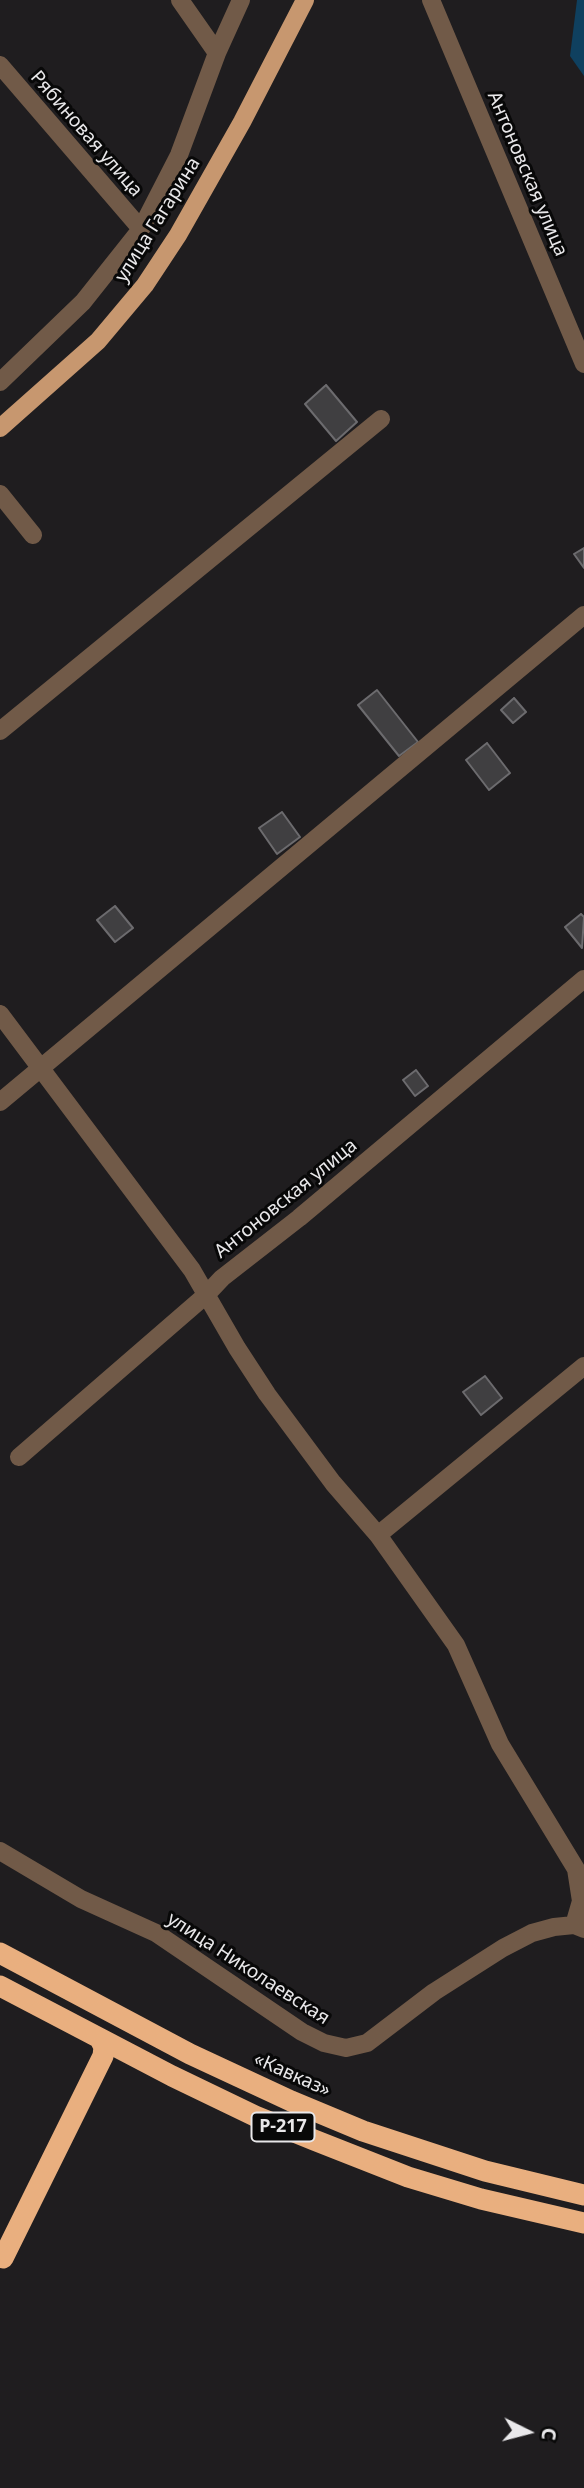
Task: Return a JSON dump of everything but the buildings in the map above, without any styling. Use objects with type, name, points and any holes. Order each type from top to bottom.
[{"type":"highway","points":[[0,1938],[78,1984],[90,2002]]},
{"type":"highway","name":"«Кавказ»","points":[[0,1954],[202,2060],[363,2131],[485,2171],[584,2195]]},
{"type":"highway","name":"Р-217","points":[[0,1986],[108,2048],[255,2116],[408,2177],[481,2199],[584,2223]]},
{"type":"highway","points":[[3,2258],[108,2048]]},
{"type":"main road","name":"улица Гагарина","points":[[0,428],[98,341],[145,285],[178,235],[242,122],[305,0]]},
{"type":"street","points":[[180,0],[217,54]]},
{"type":"street","points":[[0,382],[83,302],[141,229],[179,155],[217,54],[241,0]]},
{"type":"street","name":"Антоновская улица","points":[[431,0],[584,363]]},
{"type":"street","name":"Рябиновая улица","points":[[0,65],[141,229]]},
{"type":"street","points":[[0,731],[381,419]]},
{"type":"street","points":[[0,494],[33,535]]},
{"type":"street","points":[[0,1102],[584,615]]},
{"type":"street","name":"Антоновская улица","points":[[19,1457],[206,1295],[222,1278],[299,1218],[584,979]]},
{"type":"street","points":[[0,1014],[192,1270],[267,1394],[333,1483],[378,1535],[456,1645],[500,1744],[576,1869],[581,1901],[579,1927]]},
{"type":"street","points":[[378,1535],[584,1366]]},
{"type":"street","name":"улица Николаевская","points":[[0,1851],[81,1899],[156,1933],[302,2032],[346,2048],[367,2043],[434,1992],[503,1948],[532,1933],[579,1927]]},
{"type":"water","points":[[577,0],[584,0],[584,76],[570,56]]}]
